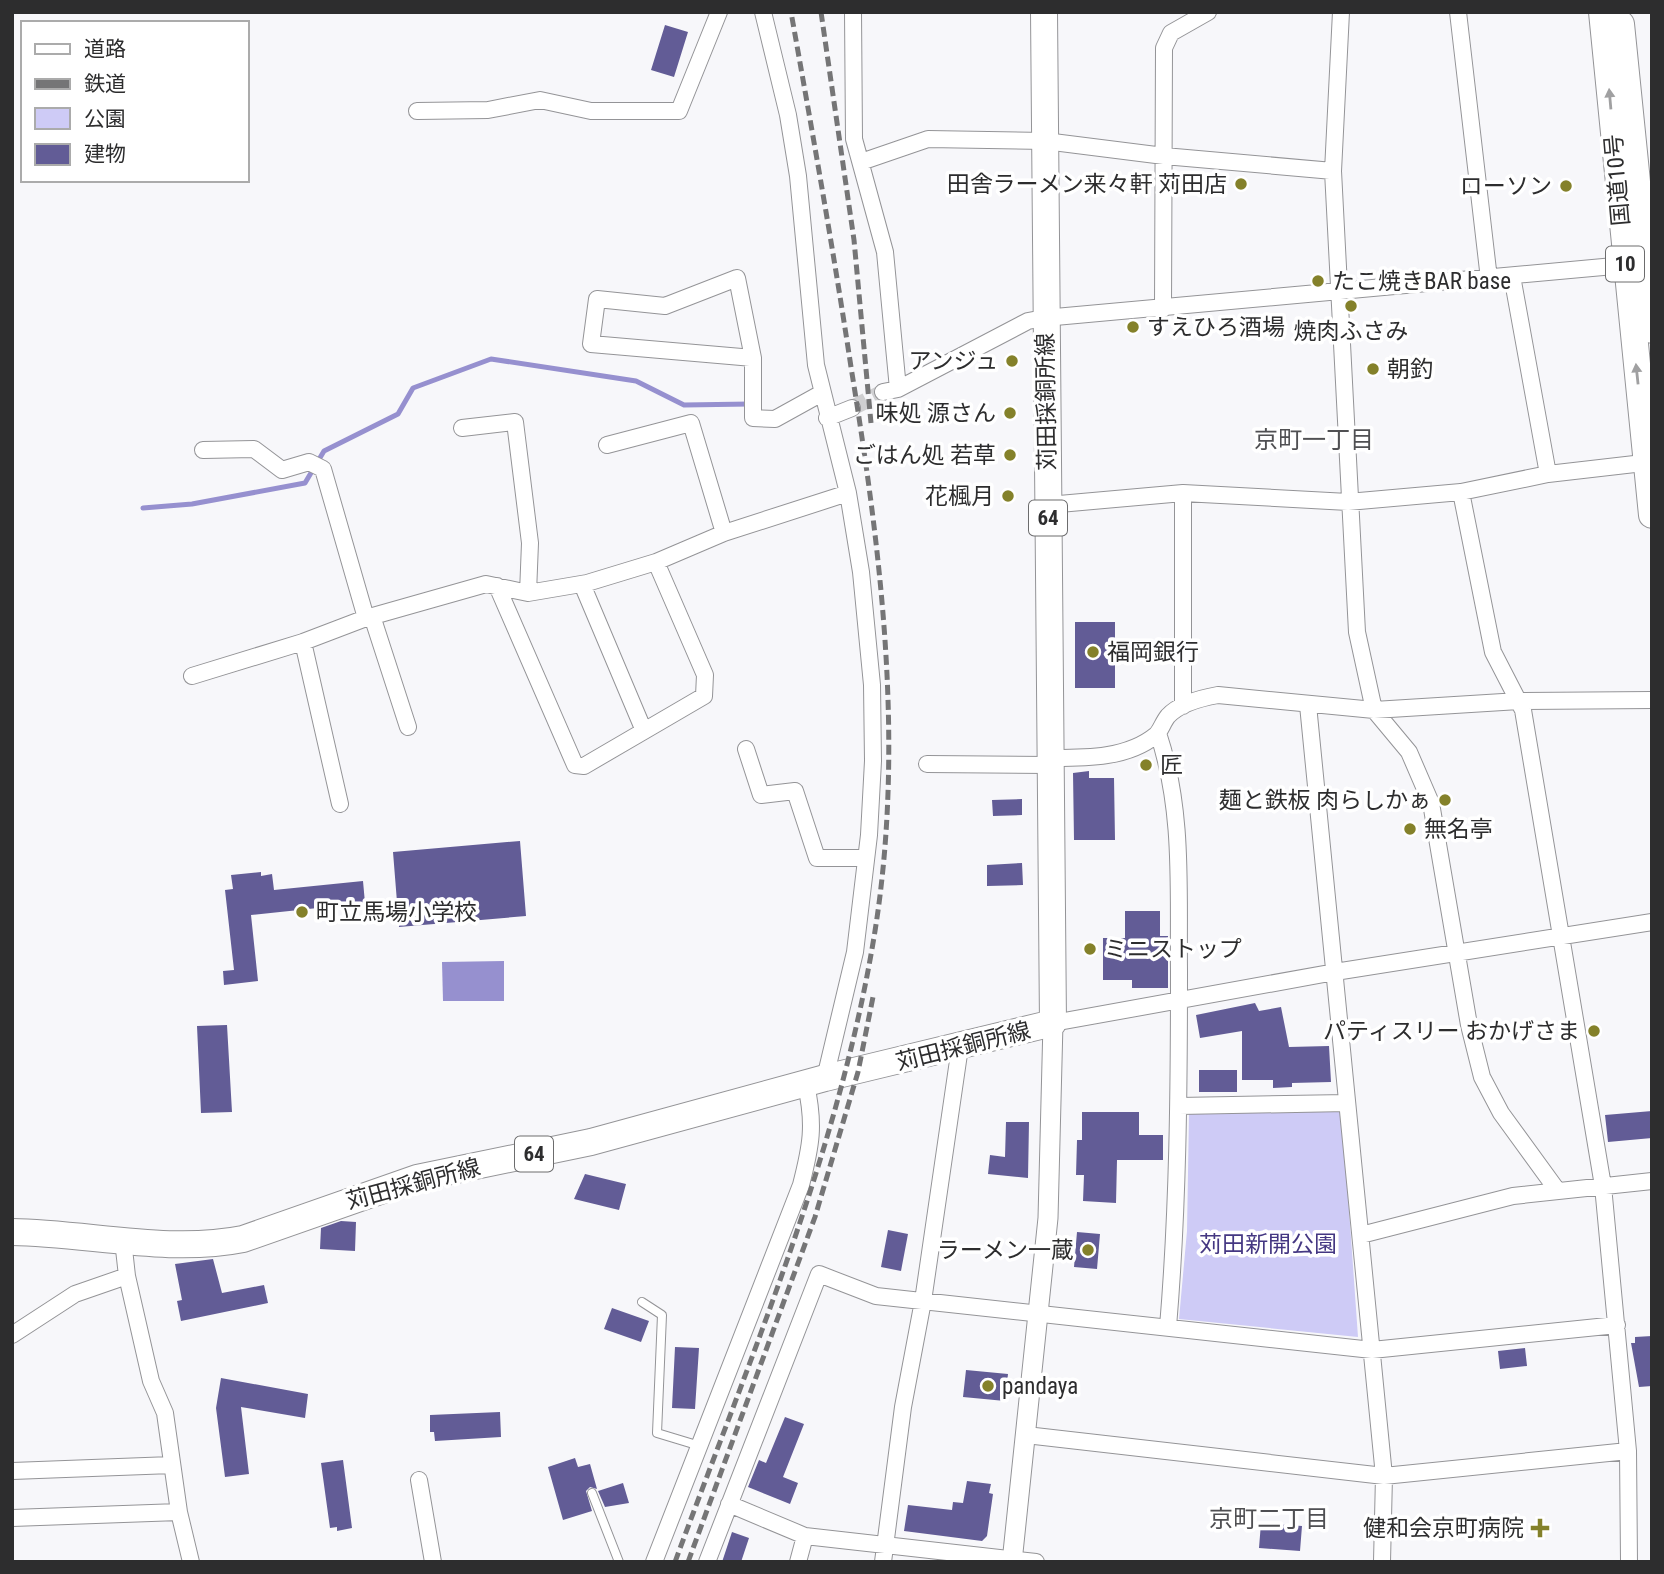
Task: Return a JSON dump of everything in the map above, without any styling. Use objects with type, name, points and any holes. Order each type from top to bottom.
[{"type":"main road","name":"苅田採銅所線","points":[[12,1233],[222,1243],[243,1239],[417,1178],[591,1142],[815,1082],[1053,1023],[1044,318],[1044,12]]},
{"type":"main road","name":"国道10号","points":[[1602,12],[1652,330]]},
{"type":"main road","name":"国道10号","points":[[1619,12],[1641,264],[1652,515]]},
{"type":"street","points":[[417,111],[488,110],[540,100],[591,111],[679,111],[719,12]]},
{"type":"street","points":[[654,1562],[801,1185],[813,1142],[815,1082],[855,952],[866,858],[873,761],[872,685],[861,572],[848,493],[827,418],[816,365],[798,176],[788,115],[763,12]]},
{"type":"street","points":[[853,12],[854,139],[884,252],[891,391],[1028,321],[1044,318],[1641,264]]},
{"type":"street","points":[[1163,309],[1164,48],[1171,33],[1183,18],[1208,12]]},
{"type":"street","points":[[1341,12],[1333,171],[1337,293],[1357,632],[1374,710],[1404,745],[1426,785],[1482,1077],[1501,1113],[1557,1191]]},
{"type":"street","points":[[1458,12],[1489,279]]},
{"type":"street","points":[[861,162],[928,139],[1045,141],[1164,156],[1333,171]]},
{"type":"street","points":[[1512,276],[1548,474]]},
{"type":"street","points":[[753,358],[591,344],[597,299],[665,306],[737,278],[753,358],[753,418],[775,419],[822,393]]},
{"type":"street","points":[[827,418],[852,408]]},
{"type":"street","points":[[462,428],[515,422],[530,543],[528,593]]},
{"type":"street","points":[[607,445],[691,423],[724,533]]},
{"type":"street","points":[[203,450],[254,449],[282,470],[309,462],[323,469],[369,617],[408,727]]},
{"type":"street","points":[[1048,505],[1183,493],[1348,502],[1461,492],[1548,474],[1649,462]]},
{"type":"street","points":[[1461,492],[1493,652],[1523,710],[1559,937],[1603,1186],[1628,1451],[1629,1562]]},
{"type":"street","points":[[192,676],[303,642],[369,617],[486,584],[528,593],[582,584],[656,562],[724,533],[848,493]]},
{"type":"street","points":[[1183,493],[1183,706]]},
{"type":"street","points":[[497,586],[575,765],[584,766],[704,696],[705,675],[656,562]]},
{"type":"street","points":[[582,584],[644,731]]},
{"type":"street","points":[[303,642],[340,804]]},
{"type":"street","points":[[927,764],[1049,762],[1115,753],[1158,733],[1167,717],[1183,706],[1206,697],[1231,694],[1308,705],[1374,710],[1519,701],[1652,700]]},
{"type":"street","points":[[1308,705],[1384,1476],[1382,1562]]},
{"type":"street","points":[[1158,733],[1171,777],[1178,822],[1179,1106],[1176,1230],[1168,1327]]},
{"type":"street","points":[[746,748],[761,795],[795,791],[817,858],[866,858]]},
{"type":"street","points":[[1012,1560],[1040,1313],[1052,1146],[1053,1023],[1335,972],[1652,922]]},
{"type":"street","points":[[883,1562],[903,1407],[923,1301],[960,1047]]},
{"type":"street","points":[[1179,1106],[1347,1102]]},
{"type":"street","points":[[1361,1235],[1513,1196],[1652,1181]]},
{"type":"street","points":[[122,1240],[127,1276],[151,1381],[165,1413],[179,1512],[191,1562]]},
{"type":"street","points":[[707,1562],[819,1274],[876,1296],[1372,1350],[1617,1325]]},
{"type":"street","points":[[12,1335],[75,1294],[127,1276]]},
{"type":"street","points":[[1026,1436],[1384,1476],[1628,1451]]},
{"type":"street","points":[[12,1471],[172,1465]]},
{"type":"street","points":[[419,1480],[433,1562]]},
{"type":"street","points":[[729,1504],[805,1536],[1036,1562]]},
{"type":"street","points":[[12,1518],[179,1512]]},
{"type":"street","points":[[798,1562],[805,1536]]},
{"type":"lane","points":[[642,1302],[662,1315],[657,1433],[700,1446]]},
{"type":"lane","points":[[592,1493],[619,1562]]},
{"type":"green space","name":"苅田新開公園","points":[[1342,1110],[1358,1337],[1179,1319],[1187,1231],[1189,1114]]},
{"type":"shaded area","points":[[504,961],[504,1001],[443,1001],[442,962]]},
{"type":"building","points":[[665,25],[688,32],[674,77],[651,70]]},
{"type":"building","points":[[1075,622],[1115,622],[1115,688],[1075,688]]},
{"type":"building","points":[[1089,771],[1089,778],[1114,778],[1115,840],[1074,840],[1073,773]]},
{"type":"building","points":[[1022,799],[1022,815],[993,816],[992,800]]},
{"type":"building","points":[[520,841],[526,916],[399,927],[393,852]]},
{"type":"building","points":[[1022,863],[1023,885],[987,886],[987,865]]},
{"type":"building","points":[[261,872],[261,876],[272,874],[274,890],[363,881],[365,903],[251,915],[258,981],[224,985],[223,971],[234,970],[225,890],[233,889],[231,875]]},
{"type":"building","points":[[1125,911],[1160,911],[1160,936],[1168,936],[1168,988],[1132,988],[1132,980],[1103,980],[1103,938],[1125,938]]},
{"type":"building","points":[[1255,1003],[1259,1011],[1281,1007],[1289,1047],[1329,1046],[1331,1082],[1292,1083],[1292,1087],[1273,1088],[1273,1080],[1242,1080],[1242,1031],[1200,1038],[1196,1015]]},
{"type":"building","points":[[227,1025],[232,1112],[201,1113],[197,1026]]},
{"type":"building","points":[[1199,1070],[1237,1070],[1237,1092],[1199,1092]]},
{"type":"building","points":[[1652,1111],[1652,1138],[1608,1142],[1605,1115]]},
{"type":"building","points":[[1082,1112],[1139,1112],[1139,1135],[1163,1135],[1163,1160],[1117,1160],[1116,1203],[1083,1201],[1084,1175],[1076,1175],[1077,1140],[1082,1140]]},
{"type":"building","points":[[1006,1122],[1029,1122],[1028,1178],[988,1174],[990,1155],[1005,1157]]},
{"type":"building","points":[[585,1174],[626,1184],[619,1210],[574,1199]]},
{"type":"building","points":[[341,1221],[356,1222],[355,1251],[320,1249],[321,1228]]},
{"type":"building","points":[[888,1230],[908,1234],[901,1271],[881,1267]]},
{"type":"building","points":[[1077,1232],[1100,1234],[1097,1269],[1074,1267]]},
{"type":"building","points":[[213,1259],[222,1293],[264,1285],[268,1303],[181,1321],[177,1301],[182,1300],[175,1264]]},
{"type":"building","points":[[612,1308],[649,1321],[641,1342],[604,1329]]},
{"type":"building","points":[[1652,1336],[1652,1386],[1639,1387],[1631,1343],[1635,1343],[1635,1337]]},
{"type":"building","points":[[675,1347],[699,1348],[695,1409],[672,1408]]},
{"type":"building","points":[[1525,1348],[1527,1366],[1500,1369],[1498,1351]]},
{"type":"building","points":[[966,1370],[1008,1374],[1005,1401],[963,1397]]},
{"type":"building","points":[[221,1378],[308,1394],[305,1418],[241,1407],[249,1474],[225,1477],[216,1408]]},
{"type":"building","points":[[500,1412],[501,1437],[435,1441],[434,1432],[430,1432],[430,1415]]},
{"type":"building","points":[[785,1417],[804,1424],[783,1477],[798,1483],[790,1504],[748,1487],[759,1460],[766,1463]]},
{"type":"building","points":[[575,1458],[578,1467],[590,1464],[597,1489],[590,1487],[586,1491],[592,1511],[563,1520],[548,1467]]},
{"type":"building","points":[[343,1460],[352,1528],[337,1531],[337,1527],[330,1528],[321,1463]]},
{"type":"building","points":[[967,1481],[991,1484],[989,1493],[993,1494],[987,1536],[982,1541],[904,1531],[908,1505],[952,1510],[953,1502],[963,1503]]},
{"type":"building","points":[[623,1483],[629,1503],[605,1507],[598,1491]]},
{"type":"building","points":[[1261,1523],[1302,1526],[1300,1551],[1259,1548]]},
{"type":"building","points":[[732,1532],[749,1538],[741,1562],[722,1562]]},
{"type":"waterway","points":[[143,508],[192,504],[305,483],[324,451],[398,414],[413,388],[491,359],[636,381],[684,405],[750,404]]},
{"type":"tunnel","points":[[852,408],[883,392]]},
{"type":"railway","points":[[675,1562],[790,1251],[840,1092],[875,931],[884,860],[888,719],[880,577],[844,322],[791,12]]},
{"type":"railway","points":[[821,12],[854,240],[871,423]]},
{"type":"railway","points":[[688,1562],[815,1217],[858,1072],[873,997]]},
{"type":"place","name":"田舎ラーメン来々軒 苅田店","points":[[1241,184]]},
{"type":"place","name":"ローソン","points":[[1566,186]]},
{"type":"place","name":"たこ焼きBAR base","points":[[1318,281]]},
{"type":"place","name":"焼肉ふさみ","points":[[1351,306]]},
{"type":"place","name":"すえひろ酒場","points":[[1133,327]]},
{"type":"place","name":"アンジュ","points":[[1012,361]]},
{"type":"place","name":"朝釣","points":[[1373,369]]},
{"type":"place","name":"味処 源さん","points":[[1010,413]]},
{"type":"place","name":"ごはん処 若草","points":[[1010,455]]},
{"type":"place","name":"花楓月","points":[[1008,496]]},
{"type":"place","name":"福岡銀行","points":[[1093,652]]},
{"type":"place","name":"匠","points":[[1146,765]]},
{"type":"place","name":"麺と鉄板 肉らしかぁ","points":[[1445,800]]},
{"type":"place","name":"無名亭","points":[[1410,829]]},
{"type":"place","name":"町立馬場小学校","points":[[302,912]]},
{"type":"place","name":"ミニストップ","points":[[1090,949]]},
{"type":"place","name":"パティスリー おかげさま","points":[[1594,1031]]},
{"type":"place","name":"ラーメン一蔵","points":[[1088,1250]]},
{"type":"place","name":"pandaya","points":[[988,1386]]},
{"type":"place","name":"健和会京町病院","points":[[1540,1528]]},
{"type":"district","name":"京町一丁目","points":[[1314,440]]},
{"type":"district","name":"京町二丁目","points":[[1269,1519]]}]
